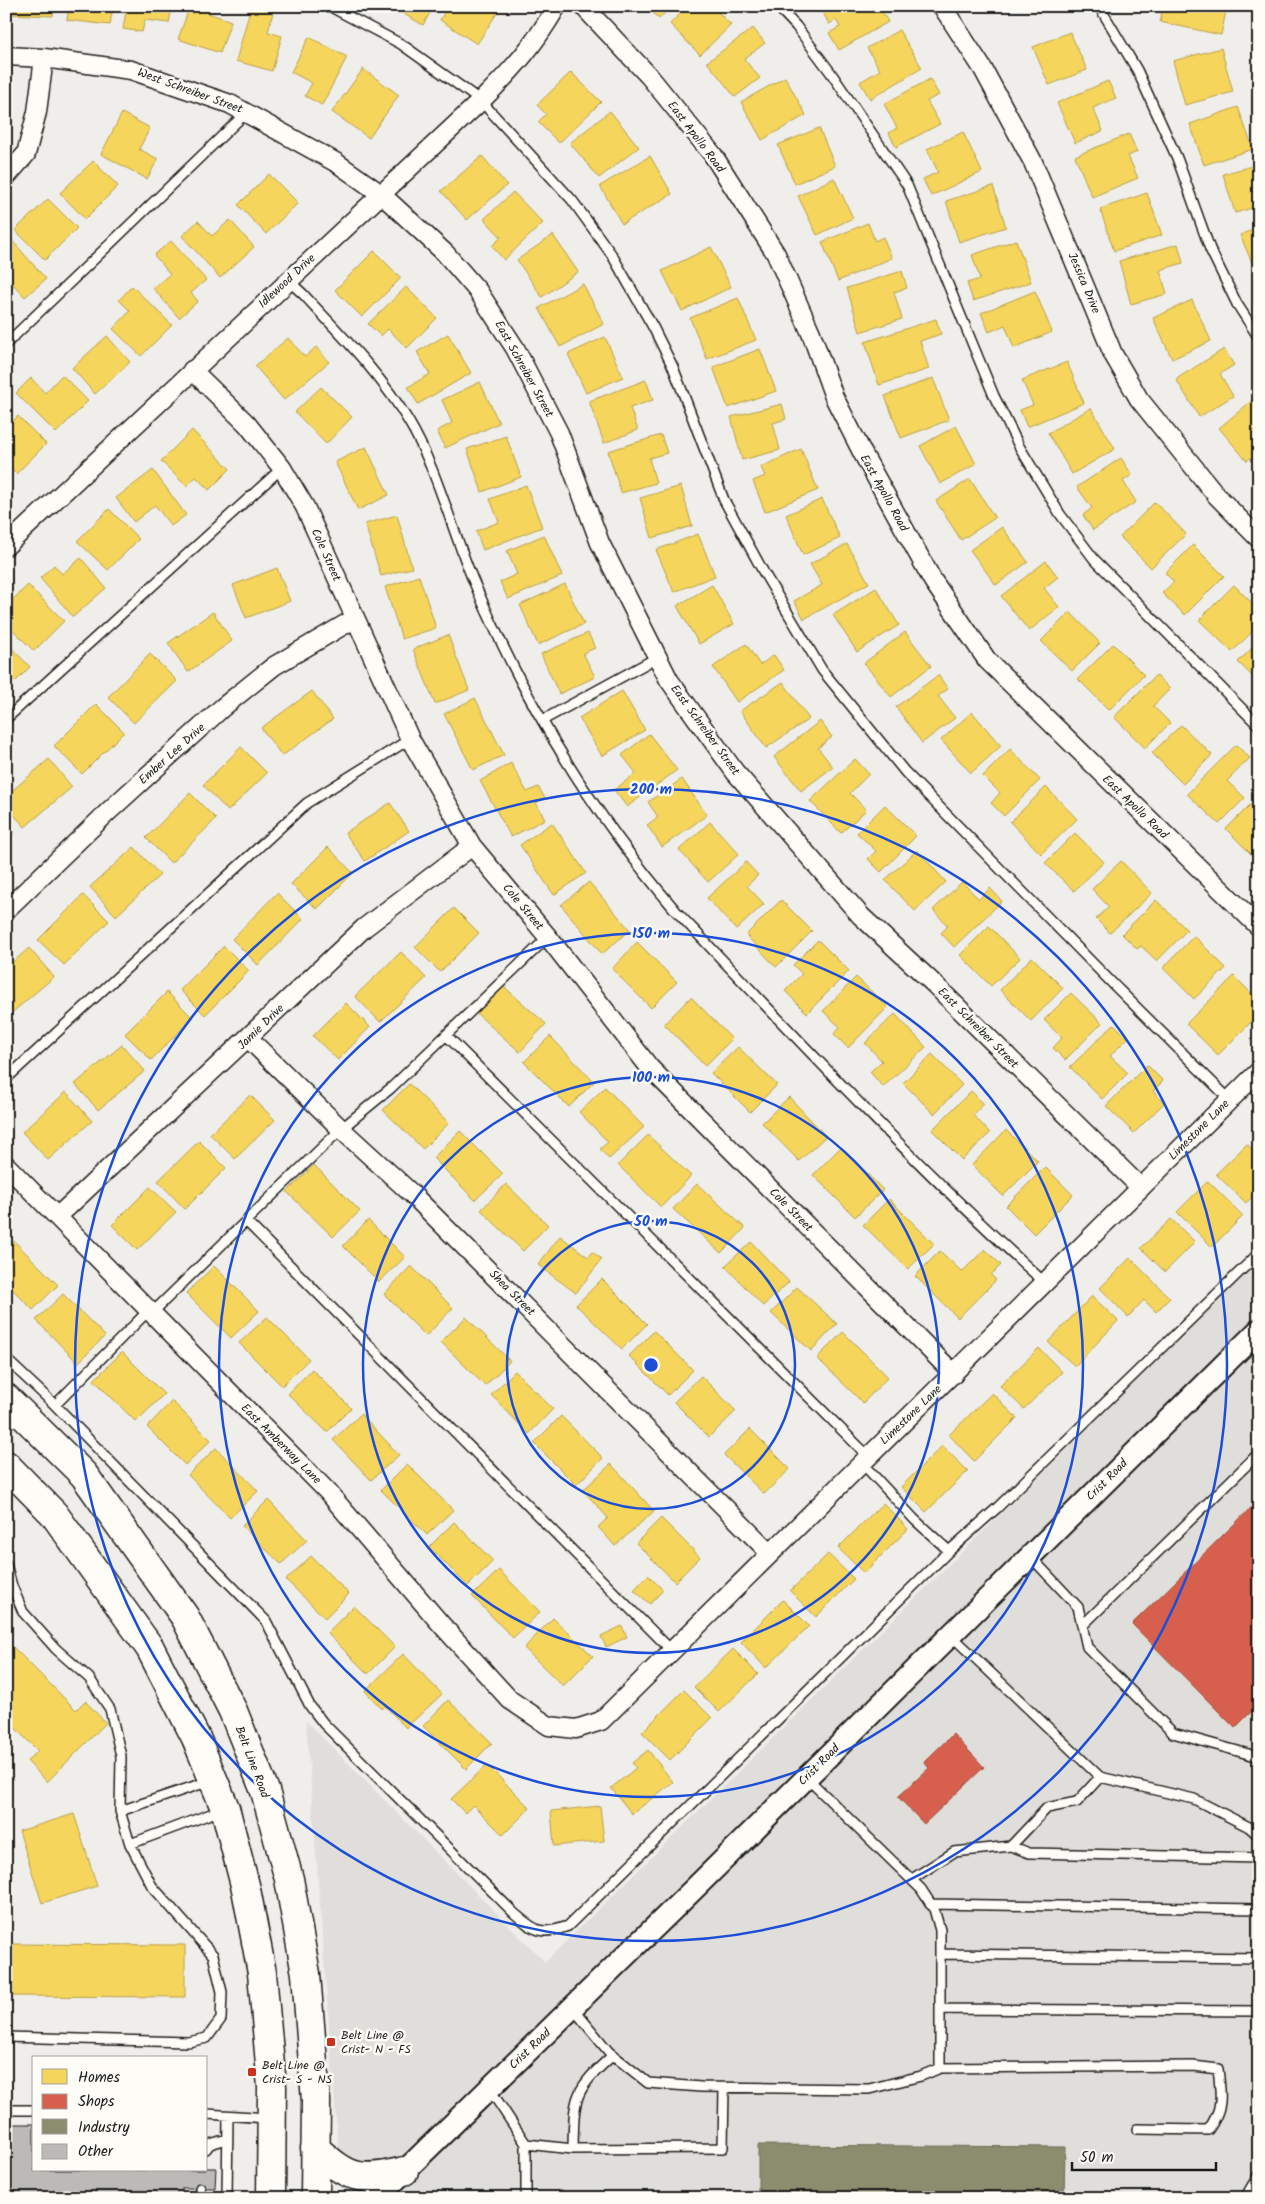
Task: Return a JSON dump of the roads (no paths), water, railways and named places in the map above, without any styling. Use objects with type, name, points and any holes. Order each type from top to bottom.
[{"type":"main road","name":"Belt Line Road","points":[[6,1398],[84,1475],[185,1618],[233,1711],[265,1790],[294,1908],[306,1974],[316,2101],[315,2198]]},
{"type":"main road","points":[[6,1465],[54,1514],[150,1648],[196,1738],[225,1808],[246,1889],[262,1973],[272,2087],[271,2198]]},
{"type":"main road","points":[[315,2148],[336,2167],[358,2177],[378,2177],[404,2171]]},
{"type":"street","name":"Idlewood Drive","points":[[6,546],[481,101],[522,60],[542,33],[557,6]]},
{"type":"street","name":"East Apollo Road","points":[[584,6],[649,76],[713,155],[776,254],[811,333],[834,397],[863,454],[933,581],[987,660],[1259,927]]},
{"type":"street","name":"Jessica Drive","points":[[942,6],[984,69],[1033,162],[1113,354],[1139,399],[1217,496],[1259,539]]},
{"type":"street","name":"West Schreiber Street","points":[[6,56],[44,58],[131,70],[230,104],[337,163],[381,194]]},
{"type":"street","points":[[6,178],[26,154],[37,112],[44,58]]},
{"type":"street","name":"East Schreiber Street","points":[[381,194],[445,253],[478,291],[515,348],[559,433],[600,543],[669,680],[735,772],[861,916],[933,983],[1141,1188]]},
{"type":"street","name":"Cole Street","points":[[192,370],[247,424],[282,468],[305,507],[354,619],[410,739],[472,846],[548,937],[650,1068],[954,1374]]},
{"type":"street","name":"Ember Lee Drive","points":[[6,910],[110,810],[223,707],[274,666],[354,619]]},
{"type":"street","name":"Jamie Drive","points":[[58,1217],[364,928],[472,846]]},
{"type":"street","name":"Shea Street","points":[[248,1038],[341,1129],[412,1194],[770,1553]]},
{"type":"street","name":"Limestone Lane","points":[[549,1726],[576,1729],[601,1721],[1259,1071]]},
{"type":"street","name":"East Amberway Lane","points":[[6,1166],[327,1491],[440,1623],[510,1700],[549,1726]]},
{"type":"street","name":"Crist Road","points":[[377,2198],[807,1778],[1259,1330]]},
{"type":"lane","points":[[329,6],[401,44],[481,101],[572,200],[612,255],[673,367],[724,500],[764,573],[822,670],[905,772],[1116,988],[1230,1100]]},
{"type":"lane","points":[[777,6],[796,26],[831,73],[907,185],[994,396],[1019,446],[1060,514],[1094,559],[1259,726]]},
{"type":"lane","points":[[1099,6],[1137,70],[1177,158],[1210,249],[1237,304],[1259,338]]},
{"type":"lane","points":[[6,344],[247,112]]},
{"type":"lane","points":[[288,280],[309,300],[386,386],[410,423],[473,579],[511,664],[558,748],[647,877],[676,911],[876,1119],[993,1236],[1045,1283]]},
{"type":"lane","points":[[6,719],[282,468]]},
{"type":"lane","points":[[543,720],[658,657]]},
{"type":"lane","points":[[6,1079],[307,803],[410,739]]},
{"type":"lane","points":[[55,1405],[150,1311],[341,1129],[391,1088],[548,937]]},
{"type":"lane","points":[[446,1035],[865,1460],[915,1520],[949,1551]]},
{"type":"lane","points":[[246,1221],[671,1650]]},
{"type":"lane","points":[[6,1359],[55,1405],[266,1621],[310,1706],[324,1724],[514,1913],[530,1927],[549,1933],[568,1926],[949,1551],[997,1508],[1259,1253]]},
{"type":"lane","points":[[1082,1626],[1259,1453]]},
{"type":"lane","points":[[1030,1556],[1078,1607],[1087,1648],[1173,1733],[1259,1757]]},
{"type":"lane","points":[[6,1564],[12,1586],[23,1612],[56,1649],[89,1678],[110,1709],[121,1756],[120,1811],[130,1844],[152,1886],[213,1955],[222,1992],[221,2018],[207,2038],[188,2042],[6,2037]]},
{"type":"lane","points":[[951,1635],[1100,1777],[1194,1799],[1249,1827],[1259,1836]]},
{"type":"lane","points":[[1011,1846],[1047,1808],[1077,1802],[1100,1777]]},
{"type":"lane","points":[[807,1778],[912,1879],[930,1904],[940,1930],[940,2068]]},
{"type":"lane","points":[[120,1811],[213,1780]]},
{"type":"lane","points":[[130,1844],[225,1808]]},
{"type":"lane","points":[[912,1879],[954,1852],[1011,1846],[1029,1854],[1259,1858]]},
{"type":"lane","points":[[930,1904],[1259,1909]]},
{"type":"lane","points":[[940,1954],[1259,1958]]},
{"type":"lane","points":[[572,2007],[613,2055],[648,2083],[724,2088],[869,2089],[921,2076],[940,2068],[1193,2066],[1218,2069],[1221,2094],[1219,2115],[1208,2130],[1137,2129]]},
{"type":"lane","points":[[940,2009],[1259,2011]]},
{"type":"lane","points":[[573,2149],[574,2106],[581,2088],[591,2075],[613,2055]]},
{"type":"lane","points":[[489,2088],[526,2144],[526,2198]]},
{"type":"lane","points":[[526,2144],[573,2149],[723,2148],[724,2088]]},
{"type":"lane","points":[[6,2110],[32,2110]]},
{"type":"lane","points":[[208,2114],[271,2118]]},
{"type":"lane","points":[[227,2198],[228,2116]]},
{"type":"lane","points":[[208,2146],[210,2144],[227,2139]]},
{"type":"lane","points":[[1245,2198],[1259,2174]]},
{"type":"place","name":"Belt Line @ Crist- N - FS","points":[[331,2042]]},
{"type":"place","name":"Belt Line @ Crist- S - NS","points":[[252,2072]]}]
